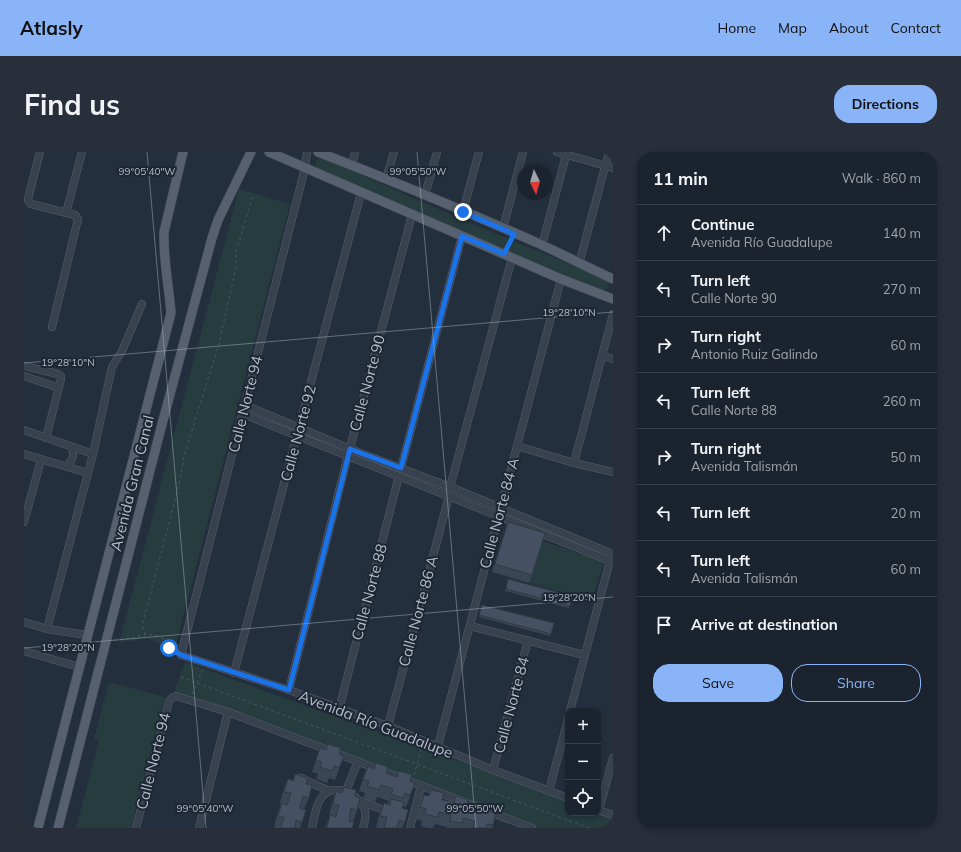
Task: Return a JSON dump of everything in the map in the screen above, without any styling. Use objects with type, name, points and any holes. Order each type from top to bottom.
[{"type":"main road","name":"Avenida Gran Canal","points":[[38,828],[170,313],[170,294],[164,232],[183,152]]},
{"type":"main road","name":"Avenida Gran Canal","points":[[58,828],[155,451],[212,238],[218,220],[251,152]]},
{"type":"main road","points":[[268,152],[560,279],[613,299]]},
{"type":"main road","points":[[318,152],[503,228],[613,279]]},
{"type":"street","points":[[40,152],[28,202],[77,216],[78,221],[52,327]]},
{"type":"street","points":[[66,213],[82,152]]},
{"type":"street","name":"Calle Norte 94","points":[[181,655],[305,168],[307,152]]},
{"type":"street","points":[[352,165],[355,152]]},
{"type":"street","points":[[386,179],[394,152]]},
{"type":"street","points":[[425,195],[437,152]]},
{"type":"street","points":[[463,212],[479,152]]},
{"type":"street","points":[[503,228],[523,152]]},
{"type":"street","points":[[557,152],[566,153],[613,168]]},
{"type":"street","points":[[579,264],[608,152]]},
{"type":"street","points":[[542,245],[566,153]]},
{"type":"street","name":"Calle Norte 92","points":[[234,673],[298,436],[361,193]]},
{"type":"street","name":"Calle Norte 90","points":[[289,690],[348,456],[412,215]]},
{"type":"street","points":[[401,468],[462,236]]},
{"type":"street","points":[[450,487],[508,256]]},
{"type":"street","name":"Calle Norte 84 A","points":[[438,746],[560,279]]},
{"type":"street","points":[[47,629],[93,454],[112,367],[122,351],[142,304]]},
{"type":"street","points":[[574,463],[613,314]]},
{"type":"street","points":[[602,356],[613,359]]},
{"type":"street","points":[[24,366],[60,375],[61,379],[46,438]]},
{"type":"street","points":[[24,376],[59,388]]},
{"type":"street","points":[[245,405],[350,449],[450,487],[612,556]]},
{"type":"street","points":[[243,414],[498,516],[612,556]]},
{"type":"street","points":[[24,430],[93,454]]},
{"type":"street","points":[[517,446],[574,463],[613,472]]},
{"type":"street","points":[[66,466],[72,459],[73,451],[71,447]]},
{"type":"street","points":[[24,454],[88,472]]},
{"type":"street","points":[[24,522],[26,507],[41,460]]},
{"type":"street","name":"Calle Norte 88","points":[[339,708],[399,476]]},
{"type":"street","name":"Calle Norte 86 A","points":[[388,726],[449,496]]},
{"type":"street","points":[[571,708],[612,556]]},
{"type":"street","points":[[24,622],[47,629],[87,635]]},
{"type":"street","points":[[470,626],[584,655]]},
{"type":"street","name":"Calle Norte 84","points":[[493,770],[528,640]]},
{"type":"street","points":[[24,651],[79,667]]},
{"type":"street","name":"Avenida Río Guadalupe","points":[[181,655],[289,690],[388,726],[493,770],[565,797]]},
{"type":"street","name":"Calle Norte 94","points":[[136,828],[169,701],[173,697],[180,697],[190,700]]},
{"type":"street","points":[[190,700],[228,712],[532,828]]},
{"type":"street","points":[[199,828],[228,712]]},
{"type":"street","points":[[549,791],[565,730]]},
{"type":"street","points":[[601,803],[613,758]]},
{"type":"street","points":[[346,791],[358,761]]},
{"type":"street","points":[[301,778],[329,791],[346,791],[360,801],[381,809]]},
{"type":"street","points":[[410,828],[421,786]]},
{"type":"street","points":[[312,828],[317,804],[321,797],[329,791]]},
{"type":"street","points":[[360,801],[366,813],[363,828]]},
{"type":"street","points":[[601,811],[613,815]]},
{"type":"path","points":[[145,635],[143,622],[156,568],[179,485],[184,456],[219,344],[236,267],[236,252],[253,195]]},
{"type":"path","points":[[508,256],[514,234]]},
{"type":"path","points":[[107,640],[126,640],[153,634],[163,639],[169,648],[181,655]]},
{"type":"path","points":[[190,700],[206,663]]},
{"type":"path","points":[[181,677],[589,828]]},
{"type":"path","points":[[412,782],[424,741]]},
{"type":"green space","points":[[321,158],[346,167],[477,226],[597,275],[607,280],[609,283],[608,288],[599,290],[320,170],[316,168],[315,164],[316,161]]},
{"type":"green space","points":[[239,189],[290,204],[173,656],[156,641],[147,638],[119,643]]},
{"type":"green space","points":[[542,541],[604,561],[592,600],[529,583]]},
{"type":"green space","points":[[185,662],[565,800],[565,816],[601,816],[601,814],[613,817],[613,828],[529,828],[174,692]]},
{"type":"green space","points":[[109,682],[165,697],[131,828],[76,828],[99,740],[94,739]]},
{"type":"building","points":[[508,522],[545,533],[532,575],[495,564]]},
{"type":"building","points":[[508,579],[572,596],[570,606],[506,589]]},
{"type":"building","points":[[482,605],[554,623],[551,634],[479,615]]},
{"type":"building","points":[[328,744],[341,748],[339,754],[344,756],[339,768],[334,766],[332,771],[320,767],[322,762],[316,760],[320,748],[326,750]]},
{"type":"building","points":[[376,763],[388,767],[386,773],[397,777],[399,771],[412,775],[410,781],[415,783],[410,795],[405,793],[403,798],[391,794],[393,789],[381,785],[379,790],[367,786],[369,781],[363,779],[368,766],[374,769]]},
{"type":"building","points":[[295,774],[308,778],[306,784],[312,785],[309,798],[303,796],[300,808],[306,810],[302,822],[296,820],[295,828],[281,828],[284,817],[278,816],[282,803],[287,805],[291,793],[284,792],[288,779],[294,781]]},
{"type":"building","points":[[344,787],[356,790],[355,796],[360,798],[357,810],[351,808],[349,821],[354,822],[352,828],[327,828],[330,815],[336,817],[339,805],[333,804],[336,791],[342,793]]},
{"type":"building","points":[[431,790],[444,793],[442,800],[454,803],[456,796],[468,800],[467,806],[472,808],[478,809],[480,802],[493,806],[491,812],[496,813],[493,825],[487,824],[486,828],[473,828],[475,821],[463,818],[462,823],[450,821],[451,815],[439,812],[437,817],[425,814],[426,809],[420,807],[424,795],[429,796]]},
{"type":"building","points":[[391,799],[404,802],[402,808],[408,810],[405,822],[399,820],[397,828],[384,828],[387,817],[380,816],[384,803],[390,805]]},
{"type":"route","points":[[169,648],[181,655],[289,690],[350,449],[401,468],[462,236],[504,254],[514,234],[463,212]]}]
